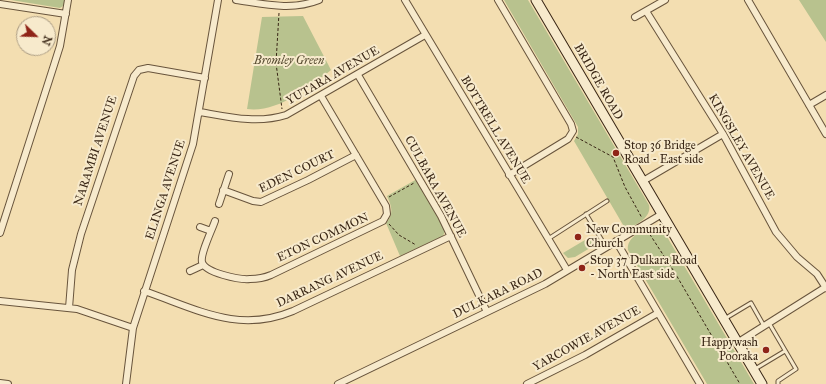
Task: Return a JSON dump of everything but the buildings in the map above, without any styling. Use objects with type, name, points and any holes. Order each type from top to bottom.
[{"type":"main road","name":"BRIDGE ROAD","points":[[536,0],[762,384]]},
{"type":"street","points":[[0,233],[54,65],[68,0]]},
{"type":"street","name":"ELINGA AVENUE","points":[[126,384],[133,328],[188,160],[200,112],[218,0]]},
{"type":"street","points":[[236,0],[253,1],[279,6],[298,6],[319,0]]},
{"type":"street","name":"BOTTRELL AVENUE","points":[[406,0],[425,35],[567,270]]},
{"type":"street","points":[[498,0],[571,124],[572,134],[568,139],[509,175]]},
{"type":"street","points":[[636,17],[665,0]]},
{"type":"street","points":[[748,0],[826,134]]},
{"type":"street","points":[[0,4],[66,14]]},
{"type":"street","name":"KINGSLEY AVENUE","points":[[646,11],[723,134],[776,232],[798,257],[817,274],[826,287]]},
{"type":"street","name":"YUTARA AVENUE","points":[[200,112],[255,120],[283,116],[322,96],[425,35]]},
{"type":"street","name":"NARAMBI AVENUE","points":[[69,308],[72,270],[81,234],[134,76],[139,70],[148,68],[205,78]]},
{"type":"street","name":"CULBARA AVENUE","points":[[358,75],[451,236],[488,312]]},
{"type":"street","name":"ETON COMMON","points":[[203,265],[210,270],[238,278],[261,279],[382,222],[385,219],[388,211],[383,200],[322,96]]},
{"type":"street","points":[[810,105],[826,96]]},
{"type":"street","points":[[643,181],[723,134]]},
{"type":"street","name":"EDEN COURT","points":[[223,190],[253,201],[261,202],[308,180],[356,154]]},
{"type":"street","points":[[219,204],[229,174]]},
{"type":"street","name":"DULKARA ROAD","points":[[338,384],[545,284],[662,214]]},
{"type":"street","points":[[190,271],[203,265],[202,258],[215,221]]},
{"type":"street","points":[[200,227],[211,231]]},
{"type":"street","name":"DARRANG AVENUE","points":[[144,291],[230,320],[247,322],[270,320],[293,311],[451,236]]},
{"type":"street","points":[[616,241],[699,382],[691,384]]},
{"type":"street","points":[[737,343],[826,287]]},
{"type":"street","points":[[0,301],[69,308],[91,313],[133,328]]},
{"type":"street","name":"YARCOWIE AVENUE","points":[[527,384],[585,355],[658,313]]},
{"type":"street","points":[[0,383],[8,384]]},
{"type":"lane","points":[[548,239],[607,201]]},
{"type":"lane","points":[[586,214],[606,248]]},
{"type":"lane","points":[[724,319],[751,303],[796,369],[778,381],[778,384]]},
{"type":"lane","points":[[754,370],[785,351]]},
{"type":"path","points":[[279,6],[276,63],[283,116]]},
{"type":"path","points":[[572,134],[584,143],[613,157],[625,187],[642,218],[644,225],[675,273],[740,384]]},
{"type":"path","points":[[383,200],[420,180]]},
{"type":"path","points":[[385,219],[399,235],[426,248]]},
{"type":"green space","points":[[11,0],[66,0],[60,8]]},
{"type":"green space","points":[[504,0],[528,0],[649,205],[648,214],[646,217],[626,230],[574,141],[578,134],[578,127]]},
{"type":"green space","points":[[799,0],[826,0],[826,42]]},
{"type":"green space","name":"Bromley Green","points":[[303,16],[331,70],[292,98],[270,107],[247,109],[262,17]]},
{"type":"green space","points":[[417,179],[445,226],[445,231],[443,236],[400,256],[386,223],[389,220],[391,213],[387,196]]},
{"type":"green space","points":[[655,225],[661,227],[663,230],[754,384],[707,384],[628,250],[628,245],[633,237],[646,228]]},
{"type":"green space","points":[[590,237],[595,245],[575,257],[568,258],[563,253]]},
{"type":"place","name":"Stop 36 Bridge Road - East side","points":[[616,153]]},
{"type":"place","name":"New Community Church","points":[[578,237]]},
{"type":"place","name":"Stop 37 Dulkara Road - North East side","points":[[582,268]]},
{"type":"place","name":"Happywash Pooraka","points":[[766,350]]}]
